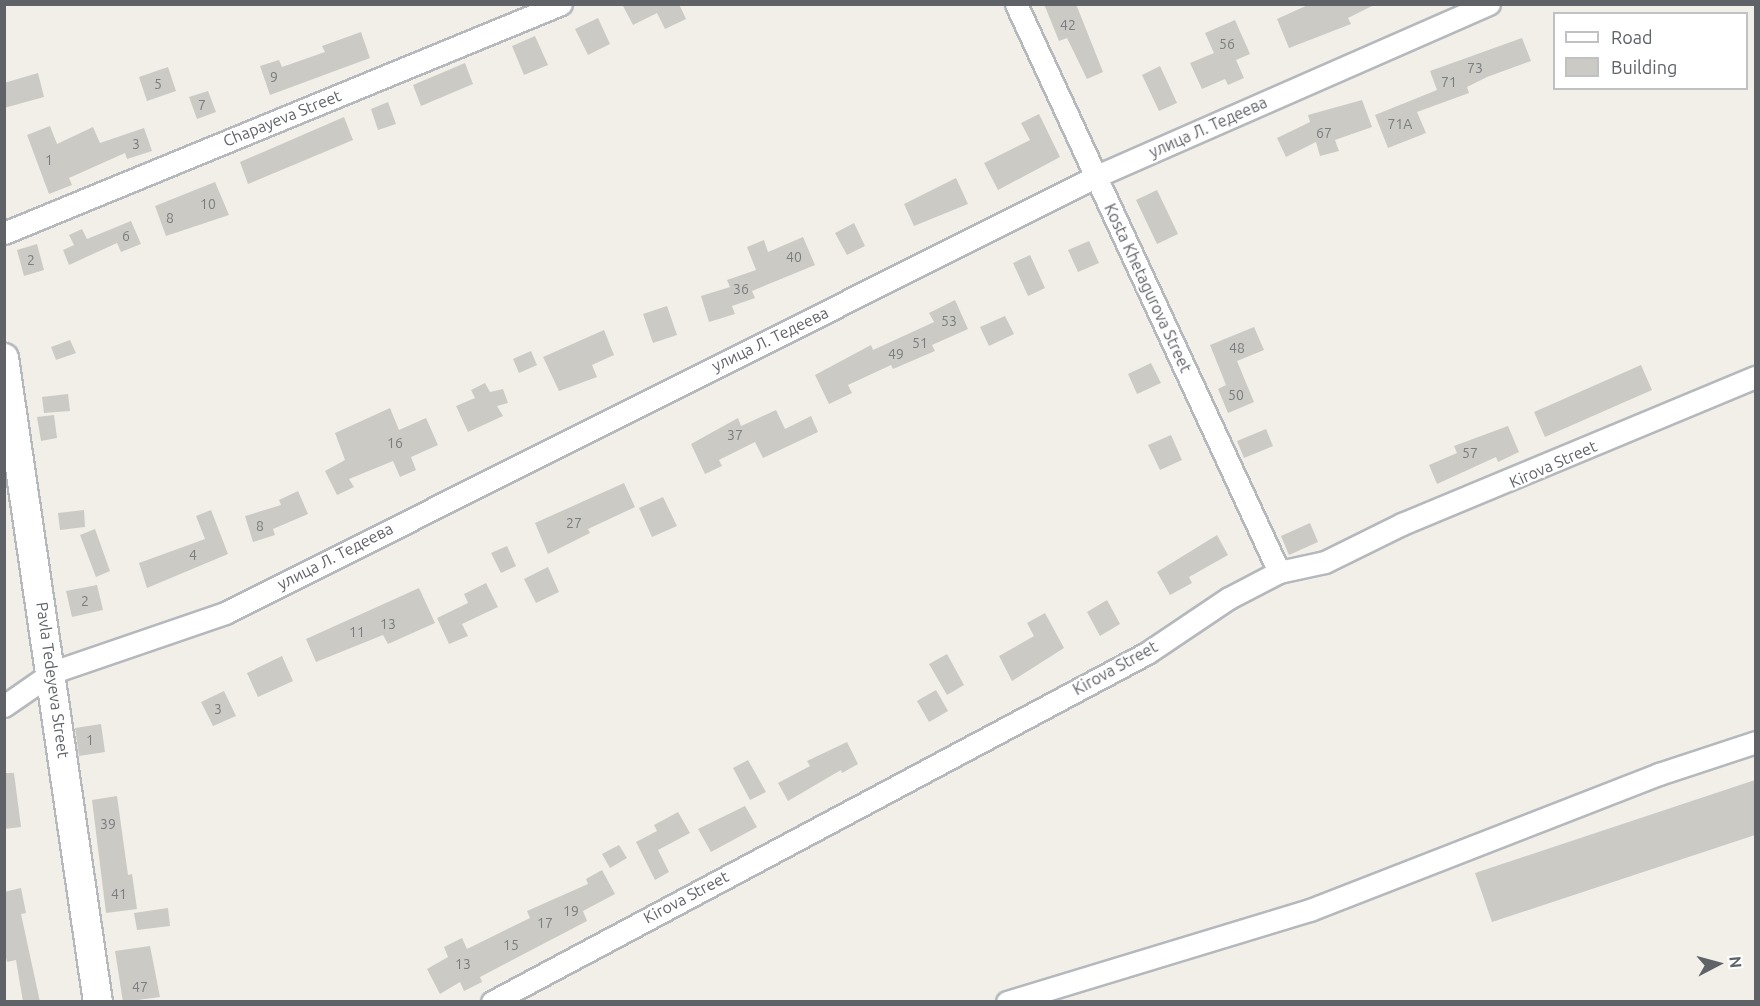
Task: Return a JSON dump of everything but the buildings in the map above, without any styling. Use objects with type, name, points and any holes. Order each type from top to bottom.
[{"type":"main road","name":"Pavla Tedeyeva Street","points":[[4,358],[53,672],[98,1002]]},
{"type":"street","name":"Chapayeva Street","points":[[4,233],[561,4]]},
{"type":"street","name":"Kosta Khetagurova Street","points":[[1016,4],[1279,572]]},
{"type":"street","name":"улица Л. Тедеева","points":[[4,706],[53,672],[225,613],[1097,176],[1489,4]]},
{"type":"street","name":"Kirova Street","points":[[492,1002],[1147,653],[1228,597],[1279,572],[1325,562],[1402,524],[1755,377]]},
{"type":"street","points":[[1007,1002],[1310,910],[1614,791],[1755,742]]}]
